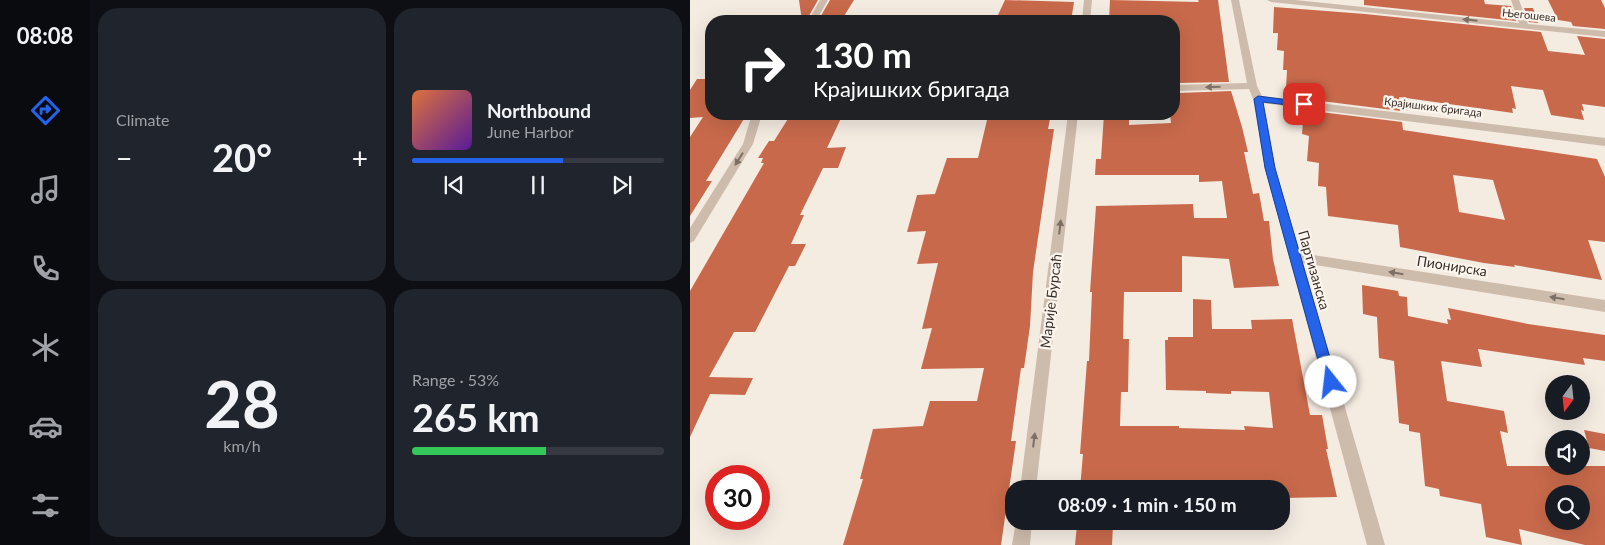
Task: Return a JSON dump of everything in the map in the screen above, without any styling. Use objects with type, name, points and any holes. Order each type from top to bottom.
[{"type":"street","points":[[815,15],[824,0]]},
{"type":"street","points":[[1087,15],[1088,0]]},
{"type":"street","name":"Партизанска","points":[[1235,0],[1252,86],[1258,99],[1270,168],[1376,545]]},
{"type":"street","name":"Његошева","points":[[1271,0],[1605,34]]},
{"type":"street","points":[[1514,0],[1524,26]]},
{"type":"street","points":[[1180,88],[1252,86]]},
{"type":"street","name":"Крајишких бригада","points":[[1258,99],[1605,142]]},
{"type":"street","points":[[690,238],[748,144],[755,120]]},
{"type":"street","name":"Марије Бурсаћ","points":[[1029,480],[1072,120]]},
{"type":"street","name":"Пионирска","points":[[1294,257],[1605,306]]},
{"type":"street","points":[[1021,545],[1023,530]]},
{"type":"building","points":[[799,0],[818,0],[809,15],[801,15]]},
{"type":"building","points":[[830,0],[854,0],[845,15],[821,15]]},
{"type":"building","points":[[1005,0],[1074,2],[1072,15],[998,15]]},
{"type":"building","points":[[1110,0],[1199,2],[1198,0],[1218,0],[1229,82],[1180,83],[1180,15],[1109,15]]},
{"type":"building","points":[[1364,0],[1484,0],[1485,4],[1511,6],[1516,21],[1364,5]]},
{"type":"building","points":[[1548,0],[1601,0],[1605,8],[1605,29],[1573,26],[1571,22],[1558,20]]},
{"type":"building","points":[[1274,7],[1365,14],[1541,32],[1548,51],[1585,55],[1577,36],[1605,39],[1605,107],[1582,104],[1584,111],[1581,110],[1584,120],[1551,115],[1543,90],[1511,86],[1516,109],[1512,108],[1513,113],[1399,97],[1401,111],[1305,99],[1306,92],[1286,88],[1287,70],[1283,70],[1284,51],[1277,50],[1278,33],[1273,33]]},
{"type":"building","points":[[1524,8],[1533,8],[1538,23],[1529,22]]},
{"type":"building","points":[[697,79],[705,79],[705,120],[743,120],[706,181],[712,181],[690,216],[690,137],[703,117],[690,118],[690,90]]},
{"type":"building","points":[[1231,91],[1248,152],[1244,152],[1253,194],[1259,193],[1264,221],[1269,221],[1273,259],[1279,286],[1234,288],[1229,259],[1182,256],[1182,292],[1124,292],[1123,339],[1129,339],[1128,392],[1121,392],[1120,426],[1179,426],[1179,428],[1245,430],[1244,426],[1273,428],[1269,392],[1231,391],[1231,394],[1166,390],[1165,340],[1168,340],[1168,337],[1193,337],[1193,299],[1211,300],[1212,329],[1252,329],[1251,320],[1292,319],[1310,415],[1322,415],[1328,449],[1326,449],[1337,497],[1290,498],[1290,480],[1081,480],[1083,454],[1080,454],[1087,361],[1089,361],[1092,292],[1090,292],[1096,206],[1193,204],[1194,218],[1227,218],[1222,181],[1199,182],[1199,175],[1095,175],[1096,159],[1101,159],[1104,120],[1129,120],[1129,125],[1171,123],[1171,120],[1180,120],[1180,93]]},
{"type":"building","points":[[1304,110],[1402,122],[1403,130],[1597,159],[1605,177],[1605,242],[1588,240],[1602,280],[1514,265],[1515,267],[1484,263],[1400,247],[1398,225],[1328,216],[1326,187],[1318,186],[1319,163],[1307,161],[1309,136],[1302,134]],"holes":[[[1453,175],[1493,180],[1505,220],[1459,212]]]},
{"type":"building","points":[[787,120],[840,120],[827,148],[846,147],[838,168],[823,168],[800,215],[804,215],[791,244],[806,244],[795,266],[789,266],[755,332],[734,332],[709,377],[753,378],[745,395],[710,394],[690,437],[690,291],[764,163],[761,163],[763,158],[758,158],[769,141],[774,141]]},
{"type":"building","points":[[987,120],[1050,120],[1048,129],[1054,129],[1033,272],[1030,326],[1024,368],[1021,368],[1011,441],[1016,441],[1010,480],[1005,480],[1005,517],[1001,545],[843,545],[863,479],[860,479],[873,429],[923,426],[930,401],[977,401],[984,368],[921,369],[932,328],[922,329],[938,263],[917,264],[926,231],[907,232],[917,195],[935,194],[947,158],[978,158]]},
{"type":"building","points":[[1362,285],[1398,291],[1399,296],[1407,297],[1408,316],[1448,324],[1447,319],[1451,320],[1448,308],[1528,324],[1605,335],[1605,361],[1583,358],[1585,365],[1478,349],[1482,367],[1441,361],[1447,401],[1504,411],[1508,433],[1500,431],[1507,466],[1545,466],[1545,475],[1590,475],[1590,466],[1605,466],[1605,545],[1585,545],[1519,529],[1522,545],[1486,537],[1481,504],[1440,496],[1439,489],[1425,486],[1420,433],[1409,431],[1409,425],[1399,423],[1394,361],[1379,358],[1377,317],[1363,314]]},
{"type":"building","points":[[1590,431],[1605,434],[1605,451],[1590,448]]},
{"type":"building","points":[[1076,530],[1113,530],[1112,545],[1075,545]]},
{"type":"route","points":[[1304,104],[1258,99],[1270,168],[1331,382]]}]
